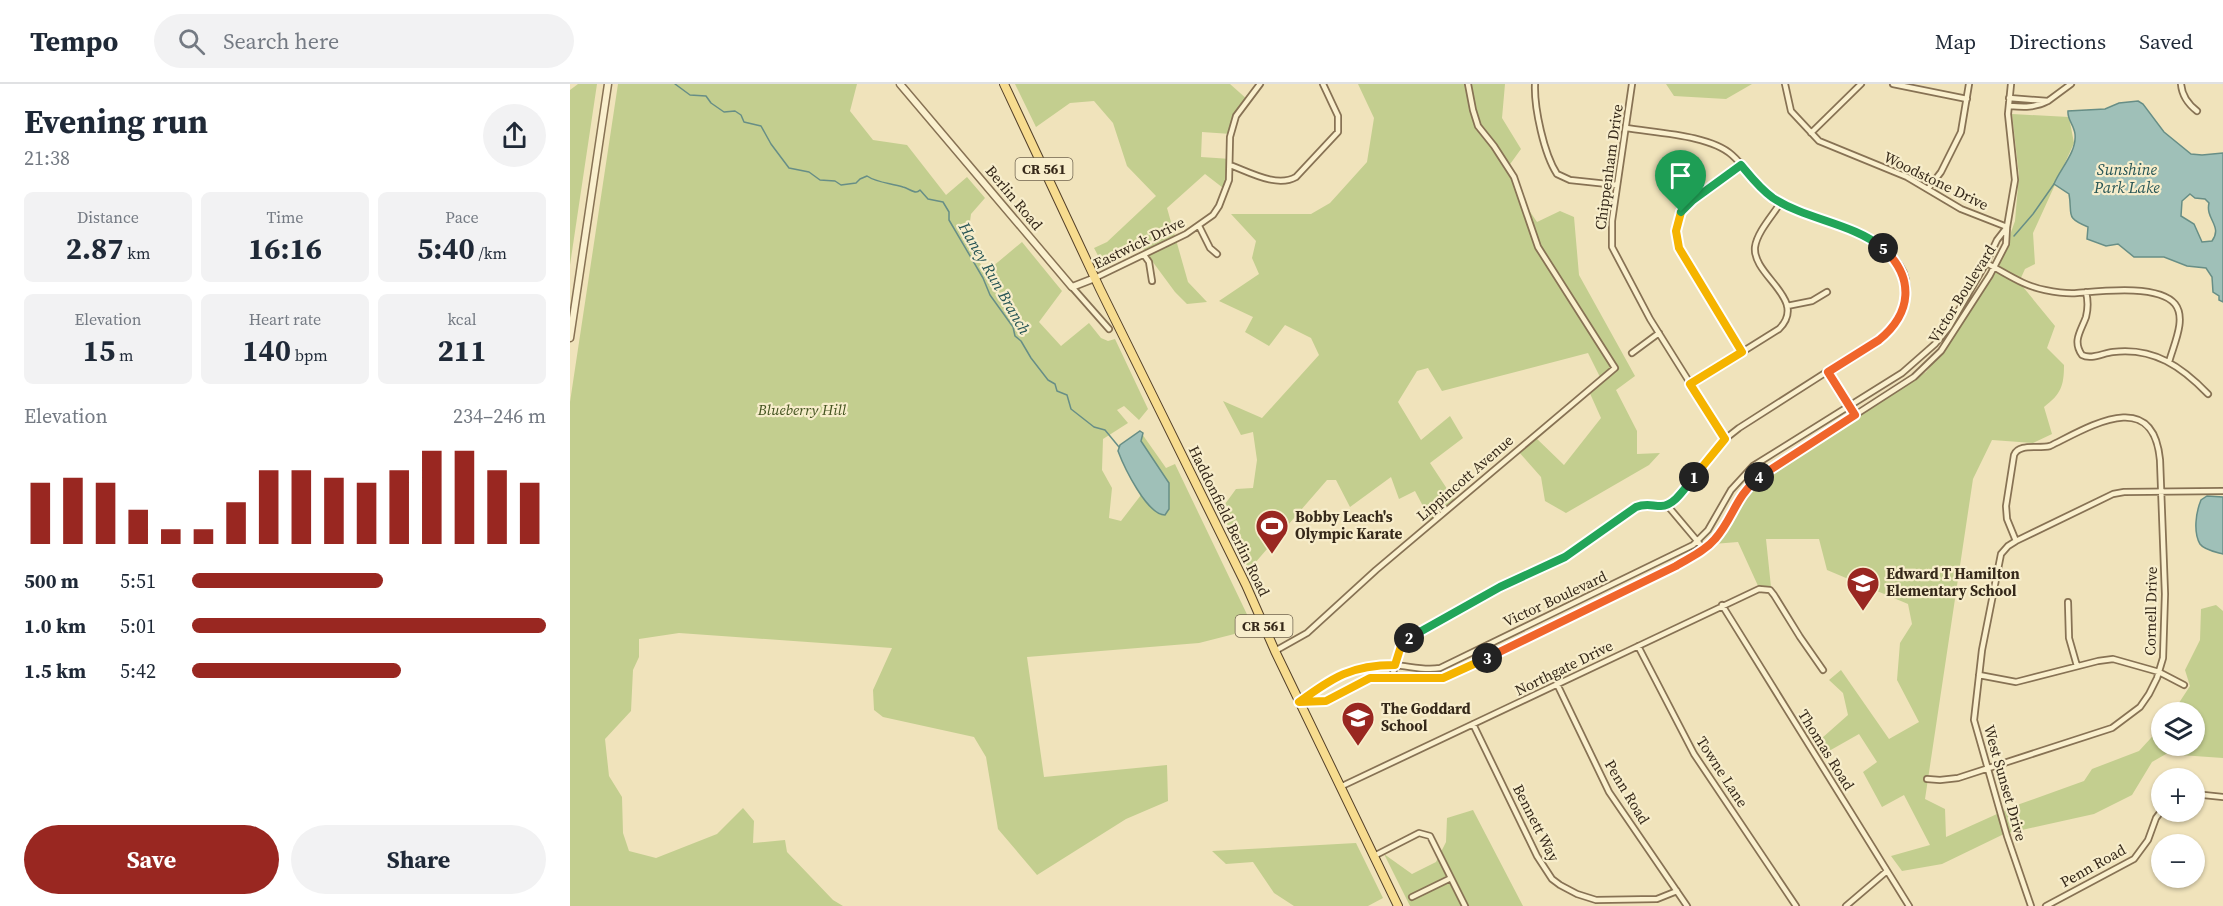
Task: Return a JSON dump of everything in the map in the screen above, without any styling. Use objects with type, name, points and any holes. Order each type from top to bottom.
[{"type":"main road","name":"CR 561","points":[[1004,84],[1095,278]]},
{"type":"main road","name":"Haddonfield Berlin Road","points":[[1095,278],[1242,576],[1299,702],[1398,906]]},
{"type":"street","points":[[570,338],[608,84]]},
{"type":"street","name":"Berlin Road","points":[[900,84],[1109,329]]},
{"type":"street","name":"Eastwick Drive","points":[[1072,287],[1186,234],[1213,215],[1229,180],[1230,137],[1236,116],[1260,84]]},
{"type":"street","points":[[1230,165],[1279,181],[1296,177],[1338,132],[1338,116],[1323,84]]},
{"type":"street","name":"Lippincott Avenue","points":[[1275,651],[1307,633],[1393,556],[1615,368],[1538,247],[1514,177],[1478,126],[1468,84]]},
{"type":"street","points":[[1535,84],[1536,109],[1557,174],[1570,180],[1617,185]]},
{"type":"street","name":"Chippenham Drive","points":[[1632,84],[1612,221],[1612,247],[1619,264],[1659,333],[1725,439]]},
{"type":"street","name":"Woodstone Drive","points":[[1785,84],[1791,111],[1811,133],[1826,145],[1882,166],[1961,209],[2007,227]]},
{"type":"street","points":[[1811,133],[1861,84]]},
{"type":"street","points":[[1893,84],[1967,99]]},
{"type":"street","points":[[1928,189],[1955,147],[1961,132],[1969,84]]},
{"type":"street","name":"Victor Boulevard","points":[[1299,702],[1326,701],[1364,680],[1392,677],[1425,680],[1448,676],[1676,566],[1704,549],[1719,533],[1742,494],[1761,475],[1929,365],[1941,351],[1995,267],[2006,244],[2015,172],[2008,106],[2011,84]]},
{"type":"street","points":[[2060,84],[2064,90]]},
{"type":"street","points":[[2008,106],[2040,106],[2071,84]]},
{"type":"street","points":[[2181,84],[2188,104],[2197,111]]},
{"type":"street","points":[[2009,98],[2048,101]]},
{"type":"street","points":[[1392,677],[1401,646],[1410,638],[1500,587],[1565,557],[1636,507],[1648,504],[1667,505],[1676,498],[1725,439],[1886,334],[1898,320],[1904,306],[1905,278],[1898,265],[1876,242],[1781,202],[1762,189],[1729,152],[1709,143],[1626,128]]},
{"type":"street","points":[[1741,165],[1686,207],[1678,217],[1676,231],[1679,248],[1742,352]]},
{"type":"street","points":[[1690,384],[1784,324],[1787,319],[1787,306],[1784,298],[1755,255],[1760,235],[1781,202]]},
{"type":"street","points":[[1199,226],[1210,248],[1217,254]]},
{"type":"street","name":"Victor Boulevard","points":[[1299,702],[1325,684],[1354,669],[1372,665],[1395,665],[1420,670],[1440,668],[1607,588],[1697,541],[1708,530],[1731,490],[1753,466],[1902,373],[1935,344],[1949,327],[1997,240],[2007,227]]},
{"type":"street","points":[[1144,255],[1149,262],[1152,281]]},
{"type":"street","points":[[1986,263],[2034,288],[2068,293],[2109,289],[2140,291],[2167,298],[2175,303],[2180,314],[2169,362]]},
{"type":"street","points":[[1787,306],[1812,301],[1827,292]]},
{"type":"street","points":[[2086,292],[2088,308],[2077,339],[2080,353],[2084,358],[2112,352],[2140,352],[2169,362],[2188,374],[2208,394]]},
{"type":"street","points":[[1632,353],[1659,333]]},
{"type":"street","points":[[1828,372],[1855,415]]},
{"type":"street","name":"Cornell Drive","points":[[1927,779],[1948,780],[2112,728],[2140,706],[2159,672],[2163,658],[2164,594],[2160,460],[2156,437],[2151,429],[2129,416],[2111,418],[2050,446],[2017,449],[2014,455],[2006,506],[2007,519],[2016,541]]},
{"type":"street","name":"West Sunset Drive","points":[[2031,906],[2007,836],[1974,720],[1978,675],[1998,560],[2003,550],[2016,541],[2113,494],[2223,491]]},
{"type":"street","points":[[1667,505],[1704,549]]},
{"type":"street","points":[[1720,508],[1729,516]]},
{"type":"street","name":"Northgate Drive","points":[[1340,787],[1753,591],[1765,589],[1774,595],[1823,670]]},
{"type":"street","points":[[2068,602],[2069,638],[2077,666]]},
{"type":"street","name":"Thomas Road","points":[[1722,605],[1909,906]]},
{"type":"street","name":"Towne Lane","points":[[1638,645],[1694,754],[1796,906]]},
{"type":"street","points":[[1978,675],[2016,682],[2113,659],[2159,672],[2184,685]]},
{"type":"street","name":"Penn Road","points":[[1557,684],[1609,792],[1687,906]]},
{"type":"street","name":"Bennett Way","points":[[1473,724],[1544,868],[1560,885],[1592,899],[1619,901],[1657,899],[1677,891]]},
{"type":"street","points":[[2205,795],[2223,796]]},
{"type":"street","name":"Penn Road","points":[[2046,906],[2134,859],[2148,840],[2155,822]]},
{"type":"street","points":[[1374,856],[1425,833],[1430,836],[1465,906]]},
{"type":"street","points":[[1846,906],[1887,871]]},
{"type":"street","points":[[1412,897],[1451,878]]},
{"type":"street","points":[[1590,906],[1592,899]]},
{"type":"green space","points":[[578,84],[597,84],[570,265],[570,90]]},
{"type":"green space","name":"Blueberry Hill","points":[[618,84],[857,84],[850,111],[873,140],[907,145],[946,195],[967,177],[985,198],[971,214],[967,244],[986,272],[1022,242],[1062,291],[1039,322],[1061,346],[1089,323],[1101,338],[1108,341],[1115,339],[1148,409],[1139,420],[1124,406],[1117,410],[1128,423],[1103,439],[1102,470],[1112,488],[1109,518],[1121,521],[1141,495],[1118,451],[1140,431],[1166,468],[1175,464],[1254,629],[1199,643],[1027,657],[1044,777],[1167,765],[1168,801],[1126,819],[1037,875],[998,829],[986,757],[974,737],[883,717],[874,710],[873,690],[892,648],[679,633],[639,639],[639,657],[633,670],[631,711],[605,739],[609,776],[622,797],[623,833],[629,851],[656,858],[717,834],[743,808],[754,821],[753,843],[785,840],[787,852],[833,900],[843,906],[570,906],[570,402]]},
{"type":"green space","points":[[1015,84],[1230,84],[1248,100],[1231,134],[1202,132],[1201,157],[1231,159],[1227,191],[1205,174],[1167,208],[1188,282],[1207,302],[1187,304],[1175,292],[1141,246],[1102,263],[1094,248],[1107,242],[1156,196],[1127,166],[1113,123],[1094,101],[1070,103],[1036,127]]},
{"type":"green space","points":[[1358,84],[1505,84],[1502,118],[1521,149],[1508,167],[1526,206],[1537,222],[1560,211],[1574,217],[1579,275],[1635,376],[1616,390],[1637,431],[1637,454],[1660,453],[1649,465],[1566,513],[1545,501],[1541,477],[1518,451],[1534,436],[1564,465],[1601,418],[1588,389],[1601,379],[1588,353],[1442,391],[1428,368],[1417,371],[1398,402],[1421,440],[1450,416],[1463,438],[1430,463],[1457,504],[1433,525],[1415,491],[1399,499],[1391,477],[1350,507],[1336,480],[1327,480],[1248,571],[1220,511],[1236,489],[1253,488],[1257,460],[1253,432],[1241,435],[1223,401],[1262,418],[1319,355],[1311,338],[1285,325],[1269,346],[1245,332],[1253,317],[1219,301],[1259,274],[1252,258],[1256,241],[1231,214],[1311,214],[1330,203],[1367,162],[1374,118]]},
{"type":"green space","points":[[1666,84],[1752,84],[1726,99],[1674,96]]},
{"type":"green space","points":[[2012,114],[2069,117],[2074,143],[2033,233],[2035,264],[2025,269],[2019,282],[2055,326],[2047,348],[2064,365],[2063,379],[2058,394],[2044,407],[2052,434],[2033,443],[1992,440],[1973,479],[1925,799],[1945,809],[1946,837],[2017,805],[2084,781],[2092,769],[2139,751],[2151,738],[2151,756],[2162,756],[2152,762],[2132,795],[2094,814],[2004,834],[1942,864],[1902,871],[1891,856],[1930,845],[1904,795],[1882,807],[1863,772],[1877,762],[1859,734],[1829,751],[1822,738],[1848,715],[1843,693],[1829,680],[1841,670],[1889,739],[1919,722],[1897,680],[1900,643],[1912,624],[1908,604],[1827,570],[1819,539],[1766,539],[1771,587],[1759,588],[1738,542],[1713,544],[1758,479],[1926,372],[1955,335],[2000,263],[2015,221],[2019,175]]},
{"type":"green space","points":[[2216,605],[2223,611],[2223,758],[2194,756],[2205,756],[2205,702],[2180,702],[2190,686],[2185,670],[2200,640],[2201,609]]},
{"type":"green space","points":[[1473,810],[1523,906],[1410,906],[1384,854],[1412,874],[1436,862],[1446,842],[1447,818]]},
{"type":"green space","points":[[1356,843],[1383,898],[1368,906],[1294,906],[1274,893],[1253,862],[1226,864],[1212,851]]},
{"type":"water","name":"Sunshine Park Lake","points":[[2138,101],[2143,104],[2164,132],[2191,154],[2223,153],[2223,302],[2213,292],[2212,277],[2206,268],[2187,266],[2164,257],[2134,257],[2118,244],[2106,246],[2087,239],[2088,227],[2072,218],[2069,194],[2054,184],[2071,154],[2075,141],[2068,111],[2105,109],[2119,103]],"holes":[[[2190,194],[2195,198],[2205,199],[2209,203],[2209,214],[2216,231],[2212,241],[2202,242],[2194,224],[2181,216],[2182,201]]]},
{"type":"water","points":[[1140,431],[1143,433],[1141,441],[1169,483],[1169,509],[1165,515],[1158,513],[1144,499],[1118,451],[1120,445]]},
{"type":"water","points":[[2207,496],[2223,497],[2223,554],[2204,548],[2198,539],[2196,522],[2198,510],[2201,500]]},
{"type":"waterway","name":"Haney Run Branch","points":[[675,84],[690,95],[706,96],[711,103],[724,112],[735,111],[741,115],[744,122],[761,126],[789,168],[809,172],[820,180],[835,181],[841,185],[856,183],[867,176],[915,192],[920,190],[928,199],[943,202],[949,212],[949,220],[983,278],[990,295],[1013,327],[1015,336],[1021,341],[1048,380],[1055,384],[1057,391],[1067,395],[1071,409],[1094,427],[1105,430],[1119,447]]},
{"type":"waterway","points":[[2014,236],[2054,184]]},
{"type":"place","name":"Bobby Leach's Olympic Karate","points":[[1272,555]]},
{"type":"place","name":"Edward T Hamilton Elementary School","points":[[1863,612]]},
{"type":"place","name":"The Goddard School","points":[[1358,747]]},
{"type":"route","points":[[1741,165],[1767,194],[1776,200],[1865,236],[1888,252],[1905,278],[1904,306],[1898,320],[1879,340],[1828,372],[1855,415],[1755,480],[1735,504],[1714,540],[1707,547],[1676,566],[1443,678],[1425,680],[1370,678],[1326,701],[1299,702],[1325,684],[1354,669],[1372,665],[1395,665],[1401,646],[1410,638],[1500,587],[1557,562],[1636,507],[1648,504],[1662,506],[1671,503],[1725,439],[1690,384],[1742,352],[1679,248],[1676,224],[1681,212],[1693,200],[1741,165]]}]
